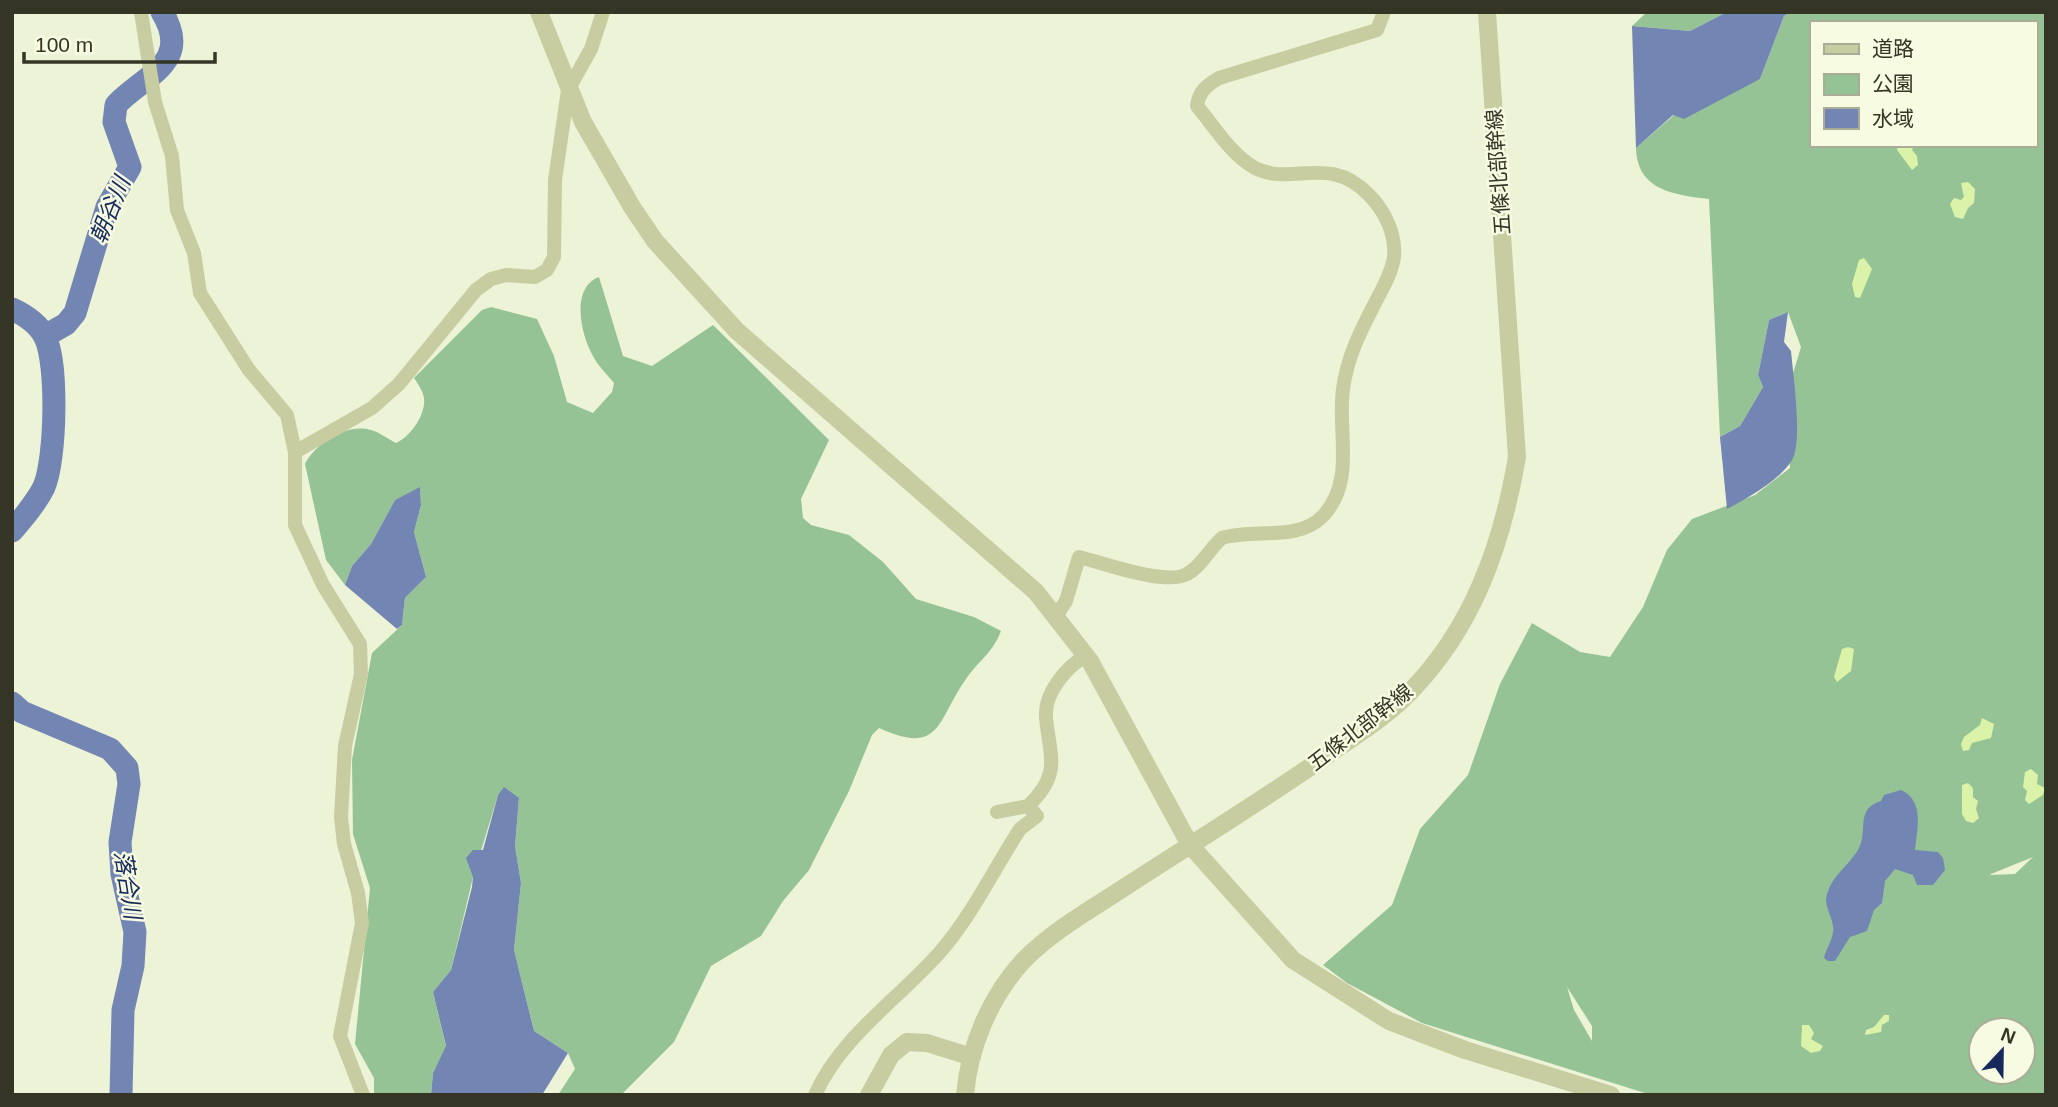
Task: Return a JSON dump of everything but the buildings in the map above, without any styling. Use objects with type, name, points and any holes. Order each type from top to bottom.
[{"type":"street","points":[[141,12],[151,79],[174,167],[177,210],[194,253],[200,293],[248,370],[287,415],[295,452],[295,525],[323,585],[354,632],[363,656],[345,746],[341,817],[344,844],[358,892],[362,923],[340,1036],[363,1095]]},
{"type":"street","points":[[539,12],[568,90],[632,207],[655,240],[706,299],[747,340],[1009,566],[1056,616],[1086,656],[1191,845],[1293,960],[1389,1021],[1465,1050],[1611,1095]]},
{"type":"street","points":[[295,452],[382,400],[399,384],[476,290],[491,279],[506,275],[536,277],[547,270],[554,257],[555,180],[568,90],[591,49],[603,12]]},
{"type":"street","points":[[1056,616],[1066,601],[1079,557],[1161,577],[1178,578],[1198,565],[1222,538],[1301,529],[1321,518],[1333,503],[1344,468],[1341,420],[1347,368],[1355,342],[1386,282],[1394,258],[1392,234],[1381,209],[1368,193],[1350,180],[1331,172],[1270,173],[1255,168],[1241,158],[1198,106],[1199,96],[1207,85],[1219,78],[1377,30],[1384,12]]},
{"type":"street","name":"五條北部幹線","points":[[965,1095],[972,1057],[986,1018],[1023,962],[1054,934],[1282,787],[1408,694],[1431,667],[1472,607],[1489,568],[1509,502],[1517,457],[1487,12]]},
{"type":"street","points":[[815,1095],[830,1066],[850,1042],[918,977],[945,947],[1032,811],[1046,784],[1052,763],[1047,706],[1066,670],[1086,656]]},
{"type":"street","points":[[997,812],[1032,811]]},
{"type":"street","points":[[869,1095],[891,1055],[907,1042],[927,1042],[972,1057]]},
{"type":"green space","points":[[1647,12],[1727,12],[1690,31],[1632,26]]},
{"type":"green space","points":[[1790,12],[2046,12],[2046,1095],[1651,1095],[1422,1023],[1347,983],[1323,965],[1392,905],[1420,829],[1468,775],[1500,684],[1532,623],[1580,652],[1610,657],[1643,607],[1667,550],[1692,519],[1755,495],[1790,468],[1785,400],[1801,347],[1788,312],[1769,320],[1758,375],[1763,387],[1740,426],[1720,437],[1709,199],[1671,192],[1650,182],[1638,162],[1636,148],[1674,115],[1760,79],[1784,16]],"holes":[[[2033,857],[2015,874],[1990,875]],[[1567,987],[1592,1026],[1592,1041],[1574,1010]]]},
{"type":"green space","points":[[599,277],[623,356],[652,366],[713,325],[829,440],[801,499],[803,518],[811,525],[849,535],[883,562],[916,599],[974,617],[1001,631],[966,679],[942,720],[927,736],[900,736],[879,728],[872,735],[849,791],[809,870],[783,901],[761,936],[711,966],[674,1042],[621,1095],[558,1095],[575,1069],[568,1053],[534,1031],[514,950],[521,883],[515,846],[519,798],[498,795],[473,877],[451,970],[433,992],[446,1047],[433,1073],[431,1095],[374,1095],[374,1078],[355,1044],[370,888],[353,834],[352,760],[372,653],[402,625],[405,598],[426,577],[414,532],[421,505],[420,488],[395,500],[371,544],[352,566],[345,585],[326,560],[305,464],[324,442],[352,429],[371,430],[396,443],[407,436],[420,418],[424,405],[423,393],[414,378],[482,310],[491,307],[537,319],[554,356],[567,402],[593,413],[612,392],[614,383],[593,356],[582,325],[581,301],[584,291]]},
{"type":"sand","points":[[1898,147],[1913,147],[1918,165],[1912,170],[1897,150]]},
{"type":"sand","points":[[1968,182],[1975,189],[1974,203],[1968,208],[1963,219],[1955,217],[1950,204],[1954,198],[1961,200],[1964,197],[1961,183]]},
{"type":"sand","points":[[1864,258],[1872,269],[1860,298],[1855,297],[1852,284],[1859,260]]},
{"type":"sand","points":[[1842,649],[1854,649],[1851,671],[1837,682],[1834,677]]},
{"type":"sand","points":[[1982,718],[1994,724],[1991,738],[1972,743],[1969,750],[1963,751],[1961,744],[1964,737],[1980,725]]},
{"type":"sand","points":[[2031,769],[2038,775],[2037,784],[2045,788],[2043,795],[2029,804],[2025,800],[2027,791],[2023,787],[2025,772]]},
{"type":"sand","points":[[1968,783],[1973,788],[1973,797],[1978,801],[1976,809],[1979,818],[1973,823],[1966,821],[1962,814],[1962,785]]},
{"type":"sand","points":[[1884,1015],[1889,1015],[1889,1021],[1882,1025],[1881,1032],[1865,1035],[1866,1030],[1874,1027]]},
{"type":"sand","points":[[1802,1025],[1809,1025],[1814,1033],[1811,1039],[1823,1046],[1820,1051],[1811,1053],[1801,1046]]},
{"type":"water","points":[[1727,12],[1790,12],[1784,16],[1760,79],[1684,119],[1673,115],[1636,148],[1632,26],[1690,31]]},
{"type":"water","points":[[1788,312],[1784,342],[1791,351],[1794,375],[1797,424],[1795,451],[1786,468],[1771,482],[1727,509],[1720,437],[1740,426],[1763,387],[1758,375],[1769,320]]},
{"type":"water","points":[[420,487],[421,505],[414,532],[426,577],[405,598],[402,625],[397,629],[345,585],[352,566],[371,544],[395,500]]},
{"type":"water","points":[[504,787],[519,798],[515,846],[521,883],[514,950],[534,1031],[568,1053],[542,1095],[431,1095],[433,1073],[446,1046],[433,992],[451,970],[472,887],[473,877],[466,858],[473,850],[483,850],[498,795]]},
{"type":"water","points":[[1901,790],[1909,795],[1917,808],[1915,850],[1938,852],[1943,858],[1945,870],[1933,885],[1917,885],[1913,875],[1895,869],[1885,881],[1882,903],[1874,910],[1867,931],[1850,937],[1835,961],[1828,961],[1824,958],[1833,928],[1827,908],[1828,892],[1858,850],[1868,810],[1881,801],[1884,795]]},
{"type":"waterway","name":"朝谷川","points":[[45,336],[66,324],[75,313],[107,207],[130,167],[114,122],[116,105],[151,76],[168,56],[172,44],[170,29],[162,12]]},
{"type":"waterway","name":"落合川","points":[[12,309],[31,320],[45,337],[54,389],[53,434],[48,474],[34,504],[12,531]]},
{"type":"waterway","name":"落合川","points":[[12,703],[22,712],[110,749],[127,768],[129,784],[120,842],[122,874],[135,932],[133,966],[123,1010],[121,1095]]}]
